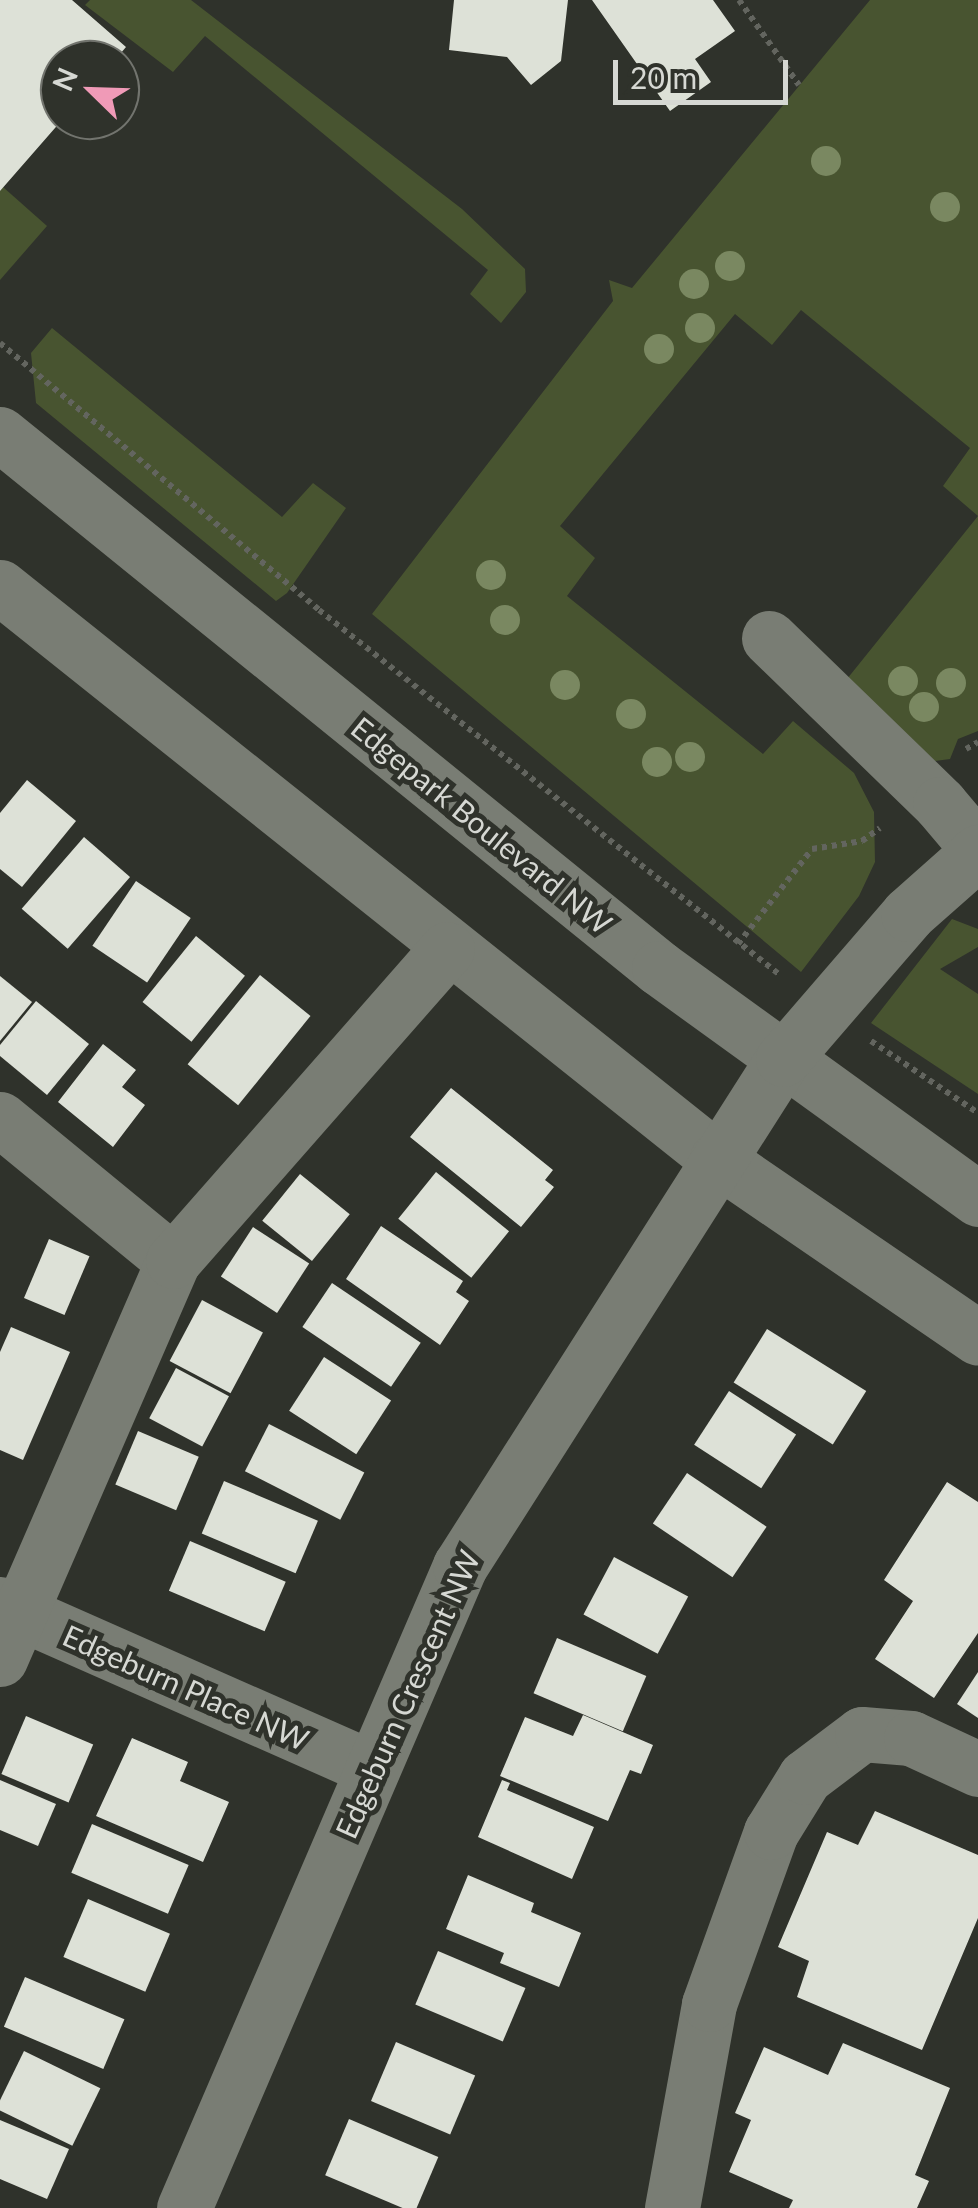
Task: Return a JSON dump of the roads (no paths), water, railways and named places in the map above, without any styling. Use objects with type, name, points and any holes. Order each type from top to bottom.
[{"type":"street","name":"Edgepark Boulevard NW","points":[[0,434],[659,968],[978,1198]]},
{"type":"street","points":[[0,586],[446,949],[718,1159],[978,1338]]},
{"type":"street","points":[[769,638],[928,791],[978,850]]},
{"type":"street","name":"Edgeburn Crescent NW","points":[[184,2208],[460,1566],[783,1059],[908,914],[978,850]]},
{"type":"street","points":[[6,1626],[173,1262],[446,949]]},
{"type":"street","points":[[0,1119],[173,1262]]},
{"type":"street","name":"Edgeburn Place NW","points":[[6,1626],[372,1768]]},
{"type":"street","points":[[672,2208],[715,1986],[771,1832],[805,1777],[862,1734],[911,1738],[978,1769]]}]
